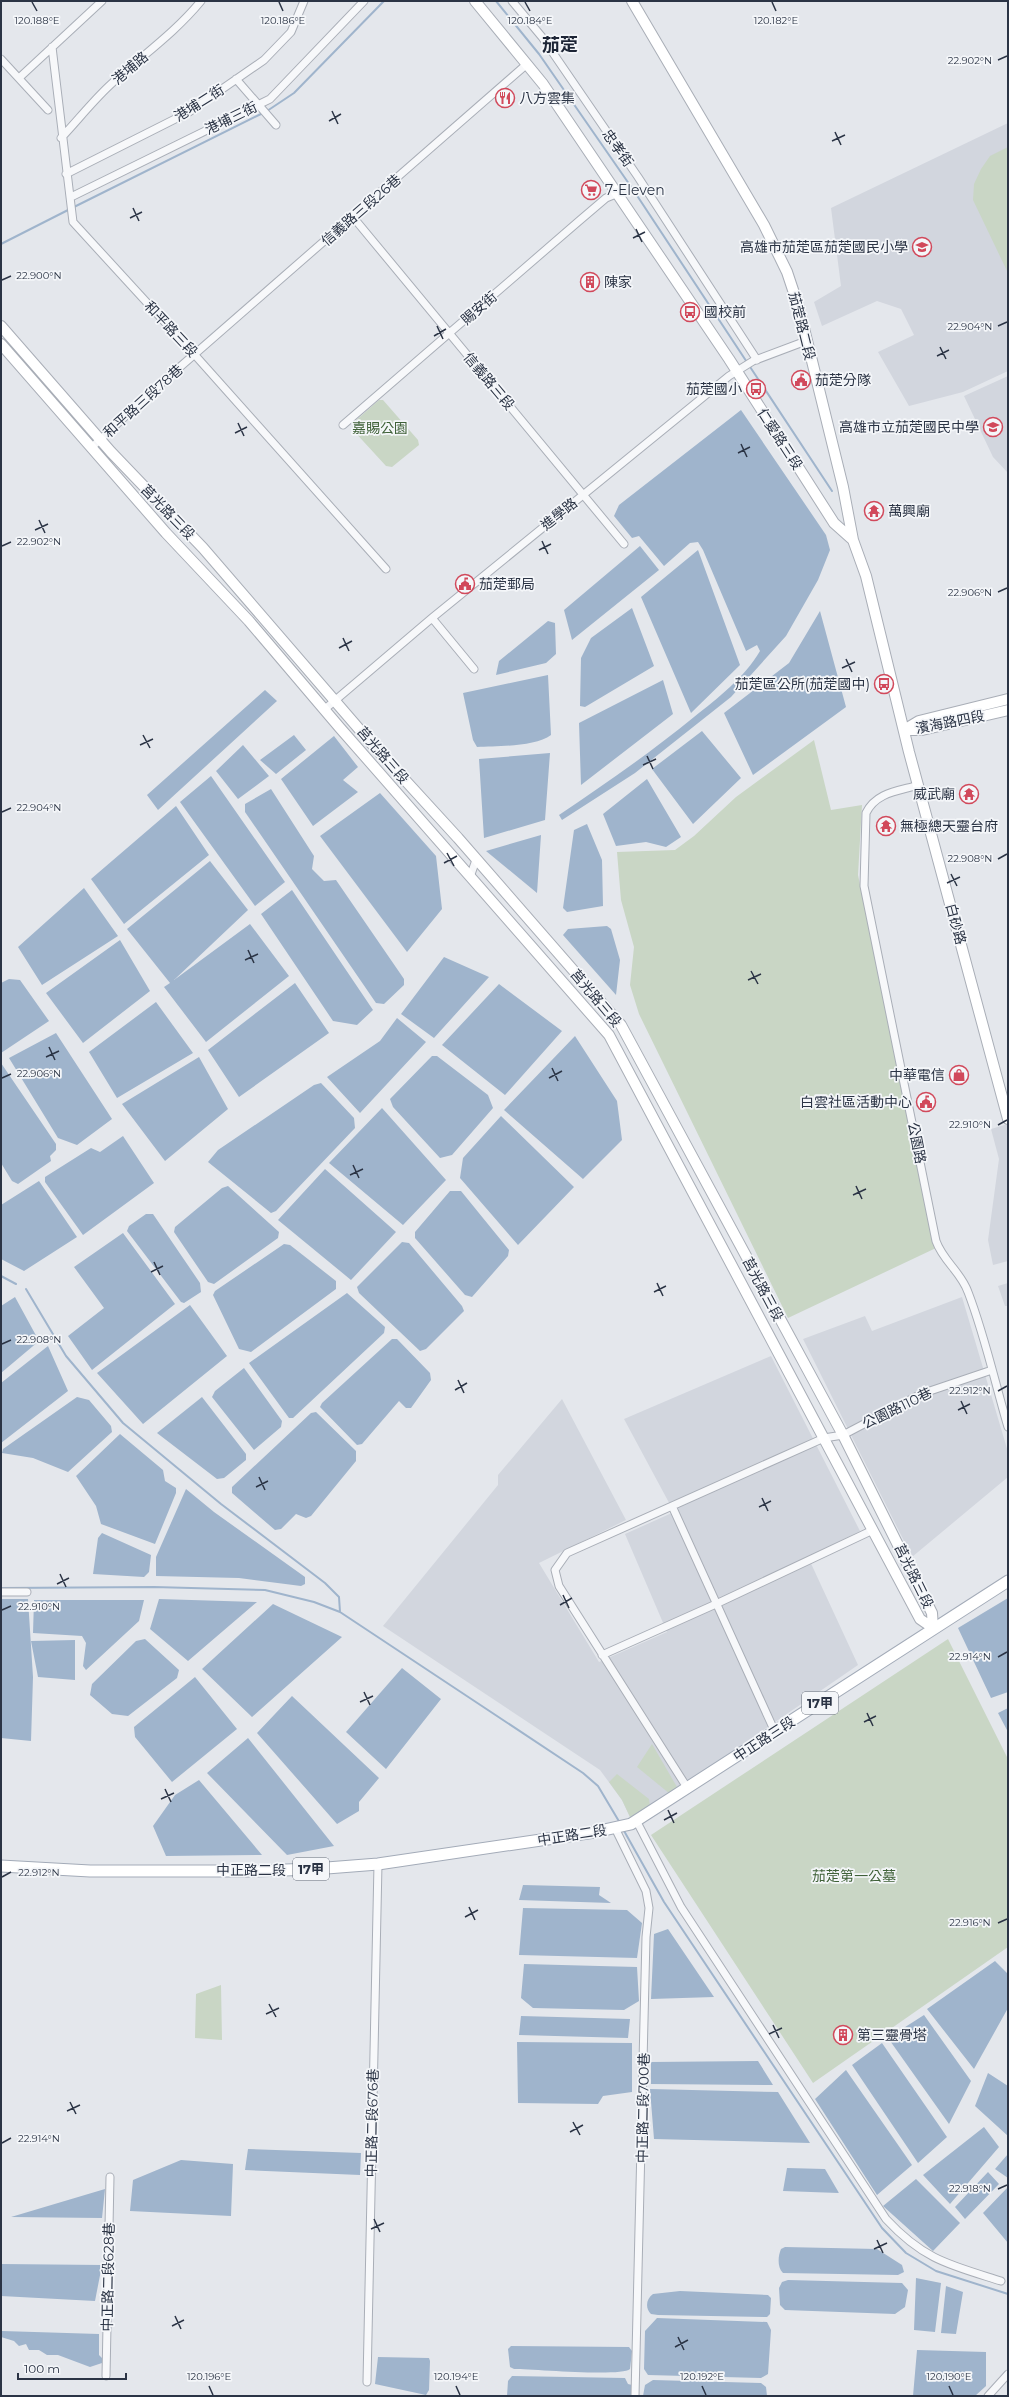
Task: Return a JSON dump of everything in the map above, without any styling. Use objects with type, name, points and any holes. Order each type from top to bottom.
[{"type":"main road","name":"中正路三段","points":[[616,1828],[634,1823],[688,1789],[933,1628],[1008,1581]]},
{"type":"main road","name":"中正路二段","points":[[1,1866],[90,1872],[185,1870],[255,1872],[378,1864],[616,1828]]},
{"type":"street","points":[[19,78],[102,1]]},
{"type":"street","name":"港埔路","points":[[61,138],[109,86],[146,56],[189,16],[201,1]]},
{"type":"street","name":"港埔二街","points":[[66,174],[189,112],[264,60],[291,32],[304,1]]},
{"type":"street","name":"港埔三街","points":[[71,197],[270,99],[364,1]]},
{"type":"street","name":"仁愛路三段","points":[[475,1],[543,84],[616,194],[739,368],[834,522],[853,540]]},
{"type":"street","name":"忠孝街","points":[[512,1],[542,36],[638,177],[755,360]]},
{"type":"street","name":"茄萣路二段","points":[[632,1],[774,245],[787,272],[799,308],[850,515],[853,540],[866,576],[904,730]]},
{"type":"street","name":"和平路三段","points":[[52,47],[61,138],[71,197],[73,222],[194,354],[386,569]]},
{"type":"street","points":[[1,59],[48,110]]},
{"type":"street","name":"信義路三段26巷","points":[[194,354],[527,64]]},
{"type":"street","points":[[236,79],[260,104],[276,124]]},
{"type":"street","name":"賜安街","points":[[343,425],[606,198],[616,194]]},
{"type":"street","name":"信義路三段","points":[[353,217],[624,544]]},
{"type":"street","name":"莒光路三段","points":[[1,326],[101,439],[203,548],[334,700],[621,1025],[842,1435],[932,1613],[933,1628]]},
{"type":"street","name":"進學路","points":[[325,710],[334,700],[432,618],[739,368],[755,360],[806,341]]},
{"type":"street","name":"莒光路三段","points":[[1,344],[166,533],[248,621],[609,1035],[920,1619],[933,1628]]},
{"type":"street","name":"和平路三段78巷","points":[[91,448],[194,354]]},
{"type":"street","points":[[432,618],[474,669]]},
{"type":"street","name":"濱海路四段","points":[[904,730],[919,721],[1008,699]]},
{"type":"street","name":"濱海路四段","points":[[904,730],[922,730],[1008,710]]},
{"type":"street","name":"白砂路","points":[[904,730],[1008,1119]]},
{"type":"street","name":"公園路","points":[[919,785],[886,794],[870,804],[866,813],[864,886],[936,1241],[942,1256],[956,1271],[968,1291],[1008,1428]]},
{"type":"street","points":[[470,877],[476,860]]},
{"type":"street","name":"公園路110巷","points":[[688,1789],[559,1586],[555,1570],[566,1553],[824,1438],[842,1435],[921,1394],[992,1370]]},
{"type":"street","points":[[672,1506],[775,1732]]},
{"type":"street","points":[[602,1655],[716,1604],[873,1530]]},
{"type":"street","points":[[1,1592],[28,1592]]},
{"type":"street","points":[[634,1823],[680,1907],[886,2219],[916,2248],[939,2261],[1001,2281]]},
{"type":"street","name":"中正路二段700巷","points":[[616,1828],[646,1891],[649,1908],[646,1937],[635,2396]]},
{"type":"street","name":"中正路二段676巷","points":[[367,2382],[378,1864]]},
{"type":"street","name":"中正路二段628巷","points":[[106,2376],[110,2177]]},
{"type":"street","points":[[988,2396],[1008,2374]]},
{"type":"shaded area","name":"高雄市茄萣區茄萣國民小學","points":[[1008,123],[1008,371],[963,392],[909,406],[878,352],[914,335],[901,309],[877,301],[822,326],[814,302],[841,286],[831,208]]},
{"type":"shaded area","name":"高雄市立茄萣國民中學","points":[[1008,376],[1008,473],[993,457],[964,396]]},
{"type":"shaded area","points":[[1008,1124],[1008,1261],[993,1265],[988,1240],[999,1159],[991,1129]]},
{"type":"shaded area","points":[[1008,1283],[1008,1306],[1005,1306],[998,1286]]},
{"type":"shaded area","points":[[962,1297],[1008,1452],[1008,1477],[912,1557],[803,1339],[865,1316],[872,1331]]},
{"type":"shaded area","points":[[771,1356],[860,1531],[808,1557],[858,1665],[676,1790],[630,1817],[622,1800],[600,1770],[383,1626],[498,1485],[498,1475],[562,1399],[626,1520],[539,1563],[599,1662],[667,1632],[625,1534],[674,1512],[624,1419]]},
{"type":"green space","points":[[1008,147],[1008,273],[973,200],[974,184],[981,169],[990,156]]},
{"type":"green space","name":"嘉賜公園","points":[[379,400],[383,400],[418,440],[419,445],[392,467],[386,466],[352,429],[353,423]]},
{"type":"green space","points":[[814,740],[831,810],[862,805],[858,875],[936,1248],[788,1318],[639,1014],[630,985],[634,947],[621,900],[617,852],[675,850],[694,836],[736,797]]},
{"type":"green space","name":"茄萣第一公墓","points":[[948,1639],[1008,1759],[1008,1947],[813,2083],[651,1835]]},
{"type":"green space","points":[[652,1744],[677,1787],[670,1794],[637,1767]]},
{"type":"green space","points":[[617,1774],[649,1799],[650,1807],[630,1817],[622,1800],[609,1782]]},
{"type":"green space","points":[[221,1985],[222,2040],[195,2038],[196,1994]]},
{"type":"water","points":[[741,410],[826,535],[830,550],[818,580],[786,636],[731,697],[635,773],[562,820],[559,815],[644,756],[721,695],[747,670],[760,651],[757,645],[746,651],[703,550],[698,542],[690,543],[664,566],[639,536],[632,538],[614,516],[619,505]]},
{"type":"water","points":[[640,546],[659,570],[572,640],[564,610]]},
{"type":"water","points":[[698,550],[740,665],[691,713],[641,597]]},
{"type":"water","points":[[632,608],[654,666],[585,707],[580,706],[581,658],[591,638]]},
{"type":"water","points":[[820,611],[846,707],[753,775],[724,713],[789,663]]},
{"type":"water","points":[[548,621],[555,623],[556,654],[546,663],[496,675],[499,661]]},
{"type":"water","points":[[548,675],[551,735],[536,742],[526,744],[477,747],[473,740],[463,693]]},
{"type":"water","points":[[663,680],[673,714],[581,785],[579,723]]},
{"type":"water","points":[[265,690],[277,701],[158,810],[147,795]]},
{"type":"water","points":[[702,731],[741,778],[693,824],[652,769]]},
{"type":"water","points":[[294,735],[306,750],[276,774],[260,760]]},
{"type":"water","points":[[334,736],[358,767],[343,780],[358,792],[313,826],[281,779]]},
{"type":"water","points":[[243,745],[269,776],[238,799],[216,771]]},
{"type":"water","points":[[550,753],[545,820],[484,838],[479,759]]},
{"type":"water","points":[[211,776],[285,882],[255,906],[180,802]]},
{"type":"water","points":[[647,779],[681,837],[666,847],[646,842],[616,846],[603,814]]},
{"type":"water","points":[[271,789],[314,856],[312,869],[324,881],[336,880],[404,979],[404,985],[384,1004],[376,1003],[245,812],[245,804]]},
{"type":"water","points":[[380,793],[436,856],[442,909],[407,952],[320,836]]},
{"type":"water","points":[[176,806],[209,855],[124,924],[91,879]]},
{"type":"water","points":[[587,824],[602,860],[603,906],[567,912],[563,908],[574,830]]},
{"type":"water","points":[[541,835],[537,893],[486,851]]},
{"type":"water","points":[[210,861],[248,910],[174,980],[250,924],[289,976],[206,1042],[164,987],[170,983],[127,929]]},
{"type":"water","points":[[84,888],[118,936],[42,985],[18,947]]},
{"type":"water","points":[[292,890],[373,1010],[357,1025],[333,1021],[261,914]]},
{"type":"water","points":[[607,926],[611,929],[620,960],[616,995],[563,935],[568,929]]},
{"type":"water","points":[[120,940],[150,991],[83,1043],[46,993]]},
{"type":"water","points":[[444,957],[489,977],[434,1038],[401,1014]]},
{"type":"water","points":[[9,979],[20,980],[49,1021],[1,1053],[1,983]]},
{"type":"water","points":[[295,983],[329,1033],[239,1097],[208,1050]]},
{"type":"water","points":[[499,984],[562,1031],[505,1095],[442,1045]]},
{"type":"water","points":[[156,1002],[193,1053],[117,1098],[89,1052]]},
{"type":"water","points":[[397,1018],[426,1042],[360,1113],[327,1077],[380,1041]]},
{"type":"water","points":[[56,1033],[112,1119],[77,1145],[58,1138],[9,1058]]},
{"type":"water","points":[[575,1036],[617,1101],[622,1140],[583,1179],[504,1110]]},
{"type":"water","points":[[432,1056],[437,1056],[488,1095],[493,1108],[452,1155],[440,1158],[393,1107],[390,1099]]},
{"type":"water","points":[[199,1057],[228,1109],[165,1161],[122,1104]]},
{"type":"water","points":[[1,1063],[56,1144],[56,1150],[50,1156],[51,1161],[18,1184],[12,1181],[1,1163]]},
{"type":"water","points":[[321,1083],[354,1118],[355,1128],[276,1211],[271,1213],[208,1162],[218,1150],[314,1085]]},
{"type":"water","points":[[382,1108],[446,1180],[403,1225],[329,1163]]},
{"type":"water","points":[[501,1116],[574,1187],[518,1245],[460,1178],[463,1158]]},
{"type":"water","points":[[123,1136],[154,1183],[83,1235],[45,1182],[45,1177],[91,1148],[100,1152]]},
{"type":"water","points":[[325,1169],[396,1232],[351,1280],[278,1220]]},
{"type":"water","points":[[39,1181],[77,1237],[24,1271],[1,1259],[1,1205]]},
{"type":"water","points":[[228,1186],[279,1232],[278,1238],[214,1284],[208,1282],[174,1232],[175,1227],[222,1188]]},
{"type":"water","points":[[450,1191],[461,1191],[509,1250],[508,1256],[472,1297],[465,1295],[415,1238],[415,1232]]},
{"type":"water","points":[[146,1214],[153,1214],[200,1283],[201,1292],[184,1303],[181,1302],[127,1231],[129,1226]]},
{"type":"water","points":[[123,1233],[175,1304],[92,1370],[68,1336],[104,1308],[74,1267]]},
{"type":"water","points":[[402,1242],[409,1243],[462,1306],[464,1311],[426,1349],[420,1351],[359,1293],[357,1287]]},
{"type":"water","points":[[284,1244],[290,1245],[336,1281],[336,1289],[251,1352],[239,1349],[213,1295],[215,1291]]},
{"type":"water","points":[[347,1293],[385,1327],[384,1333],[293,1418],[289,1418],[249,1363]]},
{"type":"water","points":[[15,1297],[39,1341],[1,1373],[1,1306]]},
{"type":"water","points":[[190,1305],[227,1356],[143,1424],[97,1373]]},
{"type":"water","points":[[392,1339],[397,1339],[430,1373],[431,1380],[411,1408],[406,1408],[399,1401],[362,1444],[357,1445],[320,1407],[322,1403]]},
{"type":"water","points":[[48,1346],[68,1391],[1,1443],[1,1383]]},
{"type":"water","points":[[244,1368],[282,1421],[281,1427],[254,1450],[212,1397],[215,1391]]},
{"type":"water","points":[[77,1397],[89,1400],[111,1426],[112,1432],[68,1472],[33,1458],[2,1453],[3,1449]]},
{"type":"water","points":[[202,1397],[246,1454],[246,1460],[224,1478],[217,1479],[157,1433]]},
{"type":"water","points":[[316,1412],[356,1451],[356,1461],[311,1516],[306,1518],[296,1514],[281,1529],[275,1530],[232,1493],[232,1487],[311,1413]]},
{"type":"water","points":[[120,1434],[163,1470],[165,1481],[176,1488],[176,1493],[155,1544],[101,1524],[96,1506],[76,1476]]},
{"type":"water","points":[[186,1489],[214,1512],[305,1577],[305,1584],[301,1586],[239,1578],[156,1576],[156,1557]]},
{"type":"water","points":[[102,1533],[151,1555],[149,1572],[144,1577],[93,1574],[98,1538]]},
{"type":"water","points":[[1008,1598],[1008,1692],[991,1698],[958,1628]]},
{"type":"water","points":[[1,1599],[28,1599],[33,1677],[31,1741],[1,1738]]},
{"type":"water","points":[[159,1599],[257,1602],[188,1661],[150,1629]]},
{"type":"water","points":[[34,1600],[144,1600],[139,1621],[86,1670],[83,1666],[86,1643],[82,1636],[33,1633]]},
{"type":"water","points":[[273,1604],[342,1637],[252,1717],[202,1669]]},
{"type":"water","points":[[145,1639],[179,1670],[177,1678],[128,1716],[112,1714],[90,1695],[92,1684],[136,1641]]},
{"type":"water","points":[[75,1640],[75,1680],[38,1677],[31,1641]]},
{"type":"water","points":[[402,1668],[441,1699],[386,1769],[346,1732]]},
{"type":"water","points":[[195,1677],[237,1729],[172,1782],[135,1737],[134,1727]]},
{"type":"water","points":[[292,1696],[379,1778],[359,1802],[359,1811],[337,1824],[257,1733]]},
{"type":"water","points":[[1008,1708],[1008,1732],[998,1713]]},
{"type":"water","points":[[248,1738],[334,1846],[287,1855],[207,1773]]},
{"type":"water","points":[[199,1780],[262,1855],[166,1856],[153,1826],[175,1795]]},
{"type":"water","points":[[523,1885],[600,1887],[599,1895],[611,1903],[519,1900]]},
{"type":"water","points":[[523,1908],[627,1910],[642,1923],[637,1958],[519,1955]]},
{"type":"water","points":[[668,1929],[714,1997],[651,1999],[654,1934]]},
{"type":"water","points":[[995,1961],[1008,1974],[1008,2008],[974,2069],[927,2009]]},
{"type":"water","points":[[524,1964],[637,1967],[639,2001],[624,2010],[533,2008],[521,1998]]},
{"type":"water","points":[[924,2015],[971,2081],[949,2124],[888,2038]]},
{"type":"water","points":[[521,2016],[630,2019],[628,2038],[519,2035]]},
{"type":"water","points":[[517,2042],[632,2043],[632,2092],[603,2096],[598,2104],[518,2103]]},
{"type":"water","points":[[882,2043],[947,2137],[918,2163],[852,2065]]},
{"type":"water","points":[[758,2061],[773,2085],[651,2084],[651,2062]]},
{"type":"water","points":[[846,2070],[912,2165],[877,2195],[815,2099]]},
{"type":"water","points":[[988,2073],[1008,2086],[1008,2136],[975,2106]]},
{"type":"water","points":[[650,2089],[778,2092],[810,2143],[654,2139]]},
{"type":"water","points":[[984,2127],[999,2147],[950,2204],[923,2175]]},
{"type":"water","points":[[248,2149],[361,2153],[360,2175],[245,2170]]},
{"type":"water","points":[[1008,2154],[1008,2178],[995,2169]]},
{"type":"water","points":[[181,2160],[233,2164],[231,2216],[130,2211],[133,2180]]},
{"type":"water","points":[[787,2168],[825,2169],[839,2193],[783,2191]]},
{"type":"water","points":[[988,2172],[999,2184],[965,2219],[955,2207]]},
{"type":"water","points":[[916,2179],[960,2223],[933,2251],[883,2206]]},
{"type":"water","points":[[1008,2187],[1008,2243],[983,2213]]},
{"type":"water","points":[[105,2189],[102,2218],[11,2217]]},
{"type":"water","points":[[785,2247],[877,2249],[902,2265],[904,2272],[898,2275],[783,2273],[779,2265],[779,2255],[781,2249]]},
{"type":"water","points":[[1,2264],[102,2265],[95,2301],[1,2296]]},
{"type":"water","points":[[916,2278],[941,2283],[935,2332],[914,2330]]},
{"type":"water","points":[[788,2280],[902,2283],[908,2290],[905,2307],[895,2314],[785,2310],[780,2305],[779,2288],[782,2282]]},
{"type":"water","points":[[946,2286],[963,2292],[956,2334],[941,2333]]},
{"type":"water","points":[[680,2291],[768,2295],[771,2298],[770,2314],[767,2317],[658,2315],[651,2314],[649,2312],[647,2304],[649,2298],[653,2294]]},
{"type":"water","points":[[657,2318],[767,2322],[771,2330],[768,2374],[761,2378],[648,2375],[644,2369],[645,2331]]},
{"type":"water","points":[[2,2331],[99,2334],[99,2355],[102,2358],[102,2363],[90,2367],[58,2355],[47,2355],[39,2350],[29,2350],[26,2344],[19,2346],[14,2341],[1,2337]]},
{"type":"water","points":[[511,2346],[629,2347],[632,2351],[630,2369],[623,2371],[594,2373],[514,2369],[510,2367],[508,2349]]},
{"type":"water","points":[[917,2350],[986,2352],[986,2386],[975,2396],[913,2396]]},
{"type":"water","points":[[378,2357],[429,2358],[429,2390],[426,2395],[375,2384]]},
{"type":"water","points":[[512,2376],[625,2378],[628,2384],[632,2385],[631,2396],[507,2396],[508,2381]]},
{"type":"water","points":[[653,2380],[761,2383],[766,2387],[767,2396],[643,2396],[645,2385]]},
{"type":"waterway","points":[[267,111],[294,93],[384,1]]},
{"type":"waterway","points":[[496,1],[539,54],[634,191],[832,491]]},
{"type":"waterway","points":[[74,207],[263,113]]},
{"type":"waterway","points":[[1,244],[70,209]]},
{"type":"waterway","points":[[1,1276],[16,1284]]},
{"type":"waterway","points":[[26,1289],[66,1356],[123,1423],[221,1504],[325,1583],[339,1597],[340,1612]]},
{"type":"waterway","points":[[1,1588],[154,1587],[265,1590],[314,1602],[340,1612],[583,1773],[598,1786],[620,1823]]},
{"type":"waterway","points":[[623,1829],[664,1902],[882,2228],[906,2253],[936,2271],[1008,2294]]},
{"type":"place","name":"八方雲集","points":[[505,98]]},
{"type":"place","name":"7-Eleven","points":[[591,190]]},
{"type":"place","name":"高雄市茄萣區茄萣國民小學","points":[[922,247]]},
{"type":"place","name":"陳家","points":[[590,282]]},
{"type":"place","name":"國校前","points":[[690,312]]},
{"type":"place","name":"茄萣分隊","points":[[801,380]]},
{"type":"place","name":"茄萣國小","points":[[756,389]]},
{"type":"place","name":"高雄市立茄萣國民中學","points":[[993,427]]},
{"type":"place","name":"萬興廟","points":[[874,511]]},
{"type":"place","name":"茄萣郵局","points":[[465,584]]},
{"type":"place","name":"茄萣區公所(茄萣國中)","points":[[884,684]]},
{"type":"place","name":"威武廟","points":[[969,794]]},
{"type":"place","name":"無極總天靈台府","points":[[886,826]]},
{"type":"place","name":"中華電信","points":[[959,1075]]},
{"type":"place","name":"白雲社區活動中心","points":[[926,1102]]},
{"type":"place","name":"第三靈骨塔","points":[[843,2035]]},
{"type":"district","name":"茄萣","points":[[560,45]]}]
